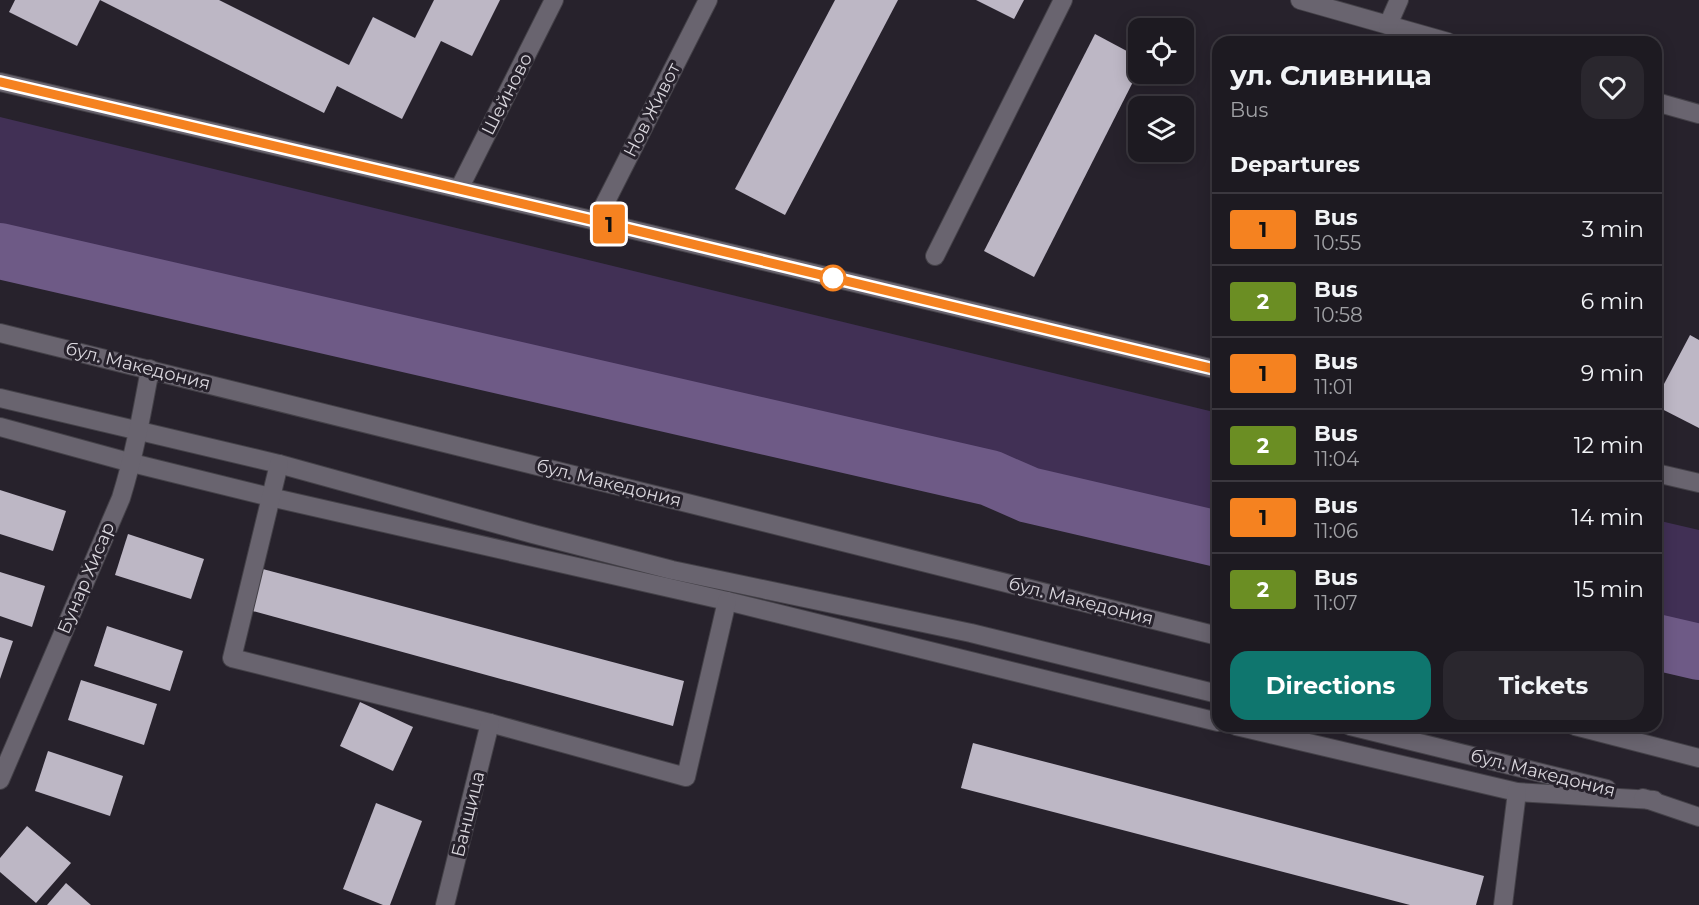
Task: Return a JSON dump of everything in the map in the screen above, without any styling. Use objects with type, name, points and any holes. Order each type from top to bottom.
[{"type":"street","name":"Шейново","points":[[459,189],[554,0]]},
{"type":"street","name":"Нов Живот","points":[[596,221],[708,0]]},
{"type":"street","points":[[935,256],[1063,0]]},
{"type":"street","points":[[1300,0],[1427,36]]},
{"type":"street","points":[[1388,25],[1399,0]]},
{"type":"street","points":[[0,82],[596,221],[1212,369]]},
{"type":"street","points":[[1662,104],[1699,114]]},
{"type":"street","name":"бул. Македония","points":[[0,333],[1212,634]]},
{"type":"street","name":"Бунар Хисар","points":[[0,780],[121,498],[132,463],[150,369]]},
{"type":"street","points":[[0,398],[279,464],[672,570],[971,633],[1212,693]]},
{"type":"street","points":[[0,427],[270,497],[727,602],[1212,721]]},
{"type":"street","points":[[279,464],[232,658],[490,723],[686,777],[727,602]]},
{"type":"street","points":[[1662,474],[1699,483]]},
{"type":"street","name":"Банщица","points":[[446,905],[490,723]]},
{"type":"street","points":[[1262,732],[1517,792],[1654,800]]},
{"type":"street","name":"бул. Македония","points":[[1375,732],[1654,800],[1699,817]]},
{"type":"street","points":[[1598,732],[1699,758]]},
{"type":"street","points":[[1503,905],[1517,792]]},
{"type":"shaded area","points":[[0,117],[1212,412],[1212,538],[0,253]]},
{"type":"shaded area","points":[[1662,521],[1699,530],[1699,652],[1662,643]]},
{"type":"building","points":[[15,0],[100,0],[77,46],[9,12]]},
{"type":"building","points":[[100,0],[219,0],[349,65],[373,17],[415,38],[434,0],[500,0],[472,56],[441,41],[402,119],[337,86],[324,113]]},
{"type":"building","points":[[835,0],[898,0],[785,215],[735,189]]},
{"type":"building","points":[[976,0],[1024,0],[1014,19]]},
{"type":"building","points":[[1095,34],[1128,52],[1128,84],[1132,84],[1034,277],[984,251]]},
{"type":"building","points":[[1690,335],[1699,340],[1699,428],[1662,409],[1662,388]]},
{"type":"building","points":[[0,490],[66,511],[53,551],[0,534]]},
{"type":"building","points":[[128,534],[204,559],[191,599],[115,575]]},
{"type":"building","points":[[259,568],[684,681],[673,726],[249,610]]},
{"type":"building","points":[[0,572],[45,586],[32,627],[0,616]]},
{"type":"building","points":[[107,626],[183,651],[170,691],[94,666]]},
{"type":"building","points":[[0,637],[13,641],[0,679]]},
{"type":"building","points":[[81,680],[157,704],[144,745],[68,720]]},
{"type":"building","points":[[360,702],[413,727],[393,771],[340,746]]},
{"type":"building","points":[[973,743],[1484,876],[1476,905],[1410,905],[961,788]]},
{"type":"building","points":[[48,751],[123,776],[110,816],[35,791]]},
{"type":"building","points":[[376,803],[422,821],[390,905],[383,905],[343,889]]},
{"type":"building","points":[[27,826],[71,863],[36,903],[0,872],[0,858]]},
{"type":"building","points":[[66,883],[91,905],[47,905]]},
{"type":"waterway","points":[[0,251],[990,478],[1029,495],[1212,538]]},
{"type":"waterway","points":[[1662,643],[1699,652]]},
{"type":"bus line","name":"1","points":[[0,82],[596,221],[1212,369]]}]
